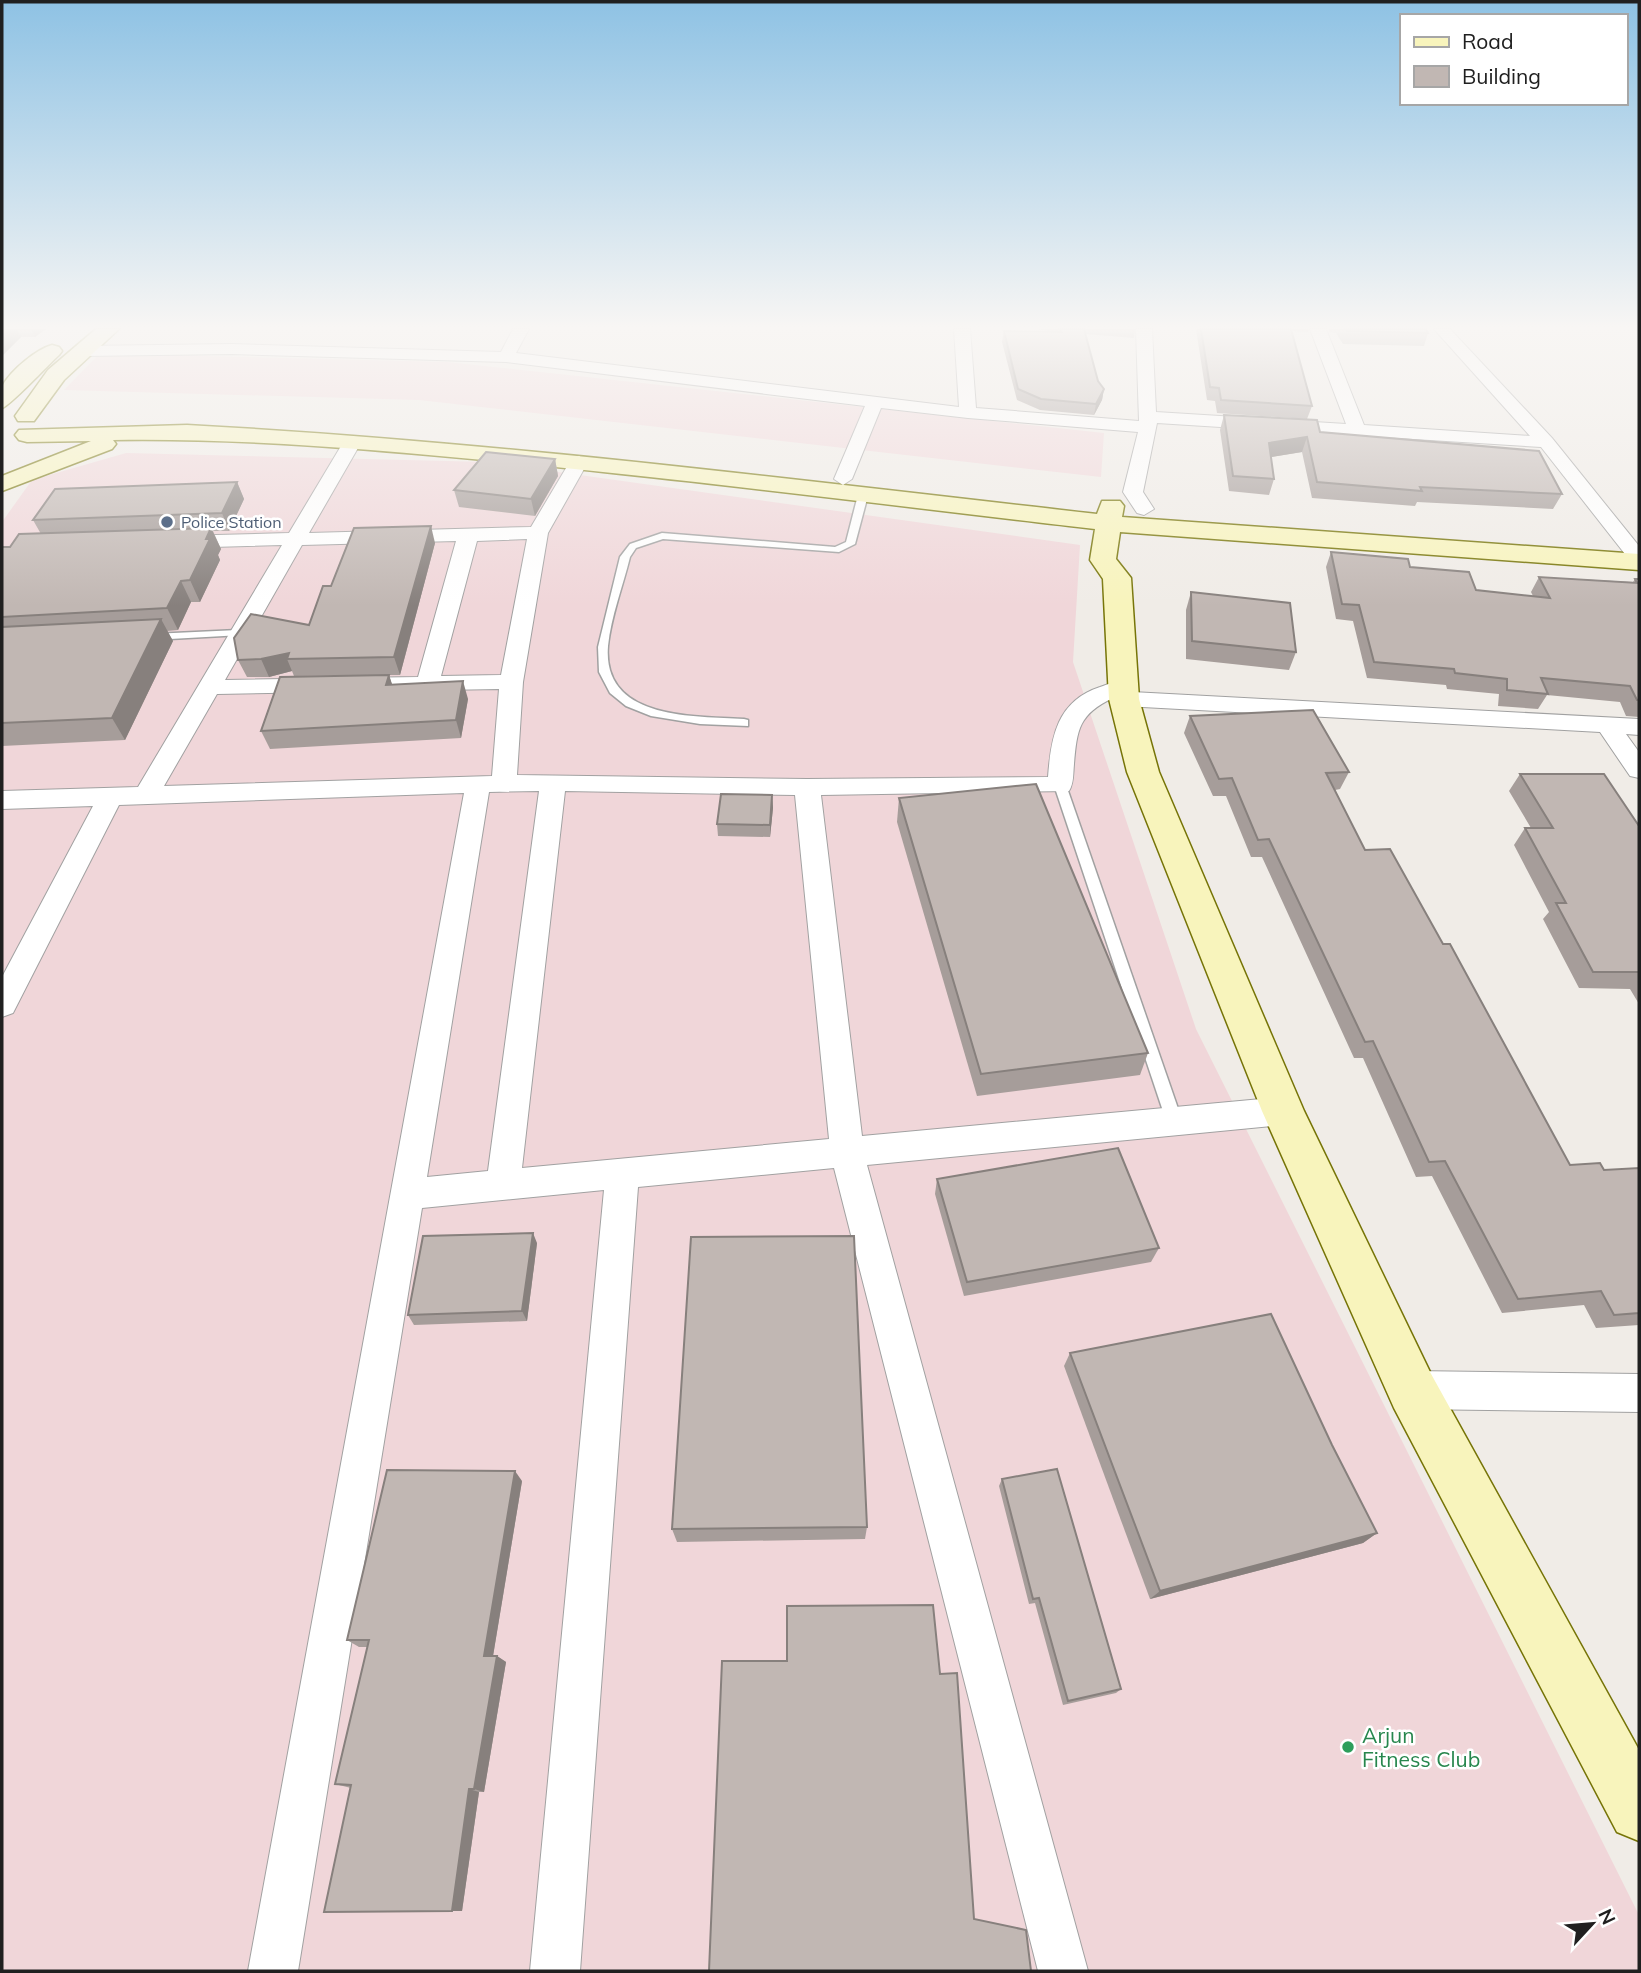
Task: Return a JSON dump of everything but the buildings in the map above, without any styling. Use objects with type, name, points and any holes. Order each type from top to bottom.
[{"type":"main road","points":[[10,421],[22,431],[214,433],[353,441],[863,495],[1108,514],[1140,509],[1636,552]]},
{"type":"main road","points":[[2,469],[28,421]]},
{"type":"main road","points":[[22,431],[99,421]]},
{"type":"main road","points":[[299,421],[521,440],[843,478],[1108,514]]},
{"type":"main road","points":[[2,484],[89,448],[139,433]]},
{"type":"main road","points":[[1140,509],[1131,565],[1124,693],[1143,772],[1283,1111],[1412,1390],[1639,1810]]},
{"type":"main road","points":[[1108,514],[1102,560],[1131,565]]},
{"type":"street","points":[[843,478],[867,421]]},
{"type":"street","points":[[1129,421],[1546,442]]},
{"type":"street","points":[[1353,421],[1357,432]]},
{"type":"street","points":[[1526,421],[1636,552]]},
{"type":"street","points":[[1108,514],[1140,509],[1148,422]]},
{"type":"street","points":[[147,794],[211,687],[238,633],[353,441]]},
{"type":"street","points":[[273,1971],[407,1194],[491,784],[538,533],[579,463]]},
{"type":"street","points":[[163,542],[538,533]]},
{"type":"street","points":[[428,682],[468,535]]},
{"type":"street","points":[[211,687],[511,682]]},
{"type":"street","points":[[2,800],[553,782],[807,787],[1060,785],[1065,731],[1077,706],[1093,695],[1124,693],[1639,727]]},
{"type":"street","points":[[1607,725],[1639,770]]},
{"type":"street","points":[[503,1186],[553,782]]},
{"type":"street","points":[[807,787],[847,1153],[1063,1971]]},
{"type":"street","points":[[2,1004],[111,795]]},
{"type":"street","points":[[407,1194],[1283,1111]]},
{"type":"street","points":[[555,1971],[622,1175]]},
{"type":"street","points":[[1412,1390],[1639,1393]]},
{"type":"lane","points":[[744,723],[659,717],[641,711],[615,692],[606,674],[603,649],[625,557],[633,546],[662,536],[836,550],[850,544],[863,495]]},
{"type":"lane","points":[[137,638],[238,633]]},
{"type":"lane","points":[[1060,785],[1175,1123]]},
{"type":"shaded area","points":[[606,421],[994,421],[1104,433],[1101,477]]},
{"type":"shaded area","points":[[126,453],[487,462],[1080,545],[1073,662],[1196,1029],[1639,1915],[1639,1971],[2,1971],[2,522],[32,480]]},
{"type":"place","name":"Police Station","points":[[167,522]]},
{"type":"place","name":"Arjun Fitness Club","points":[[1348,1747]]}]
